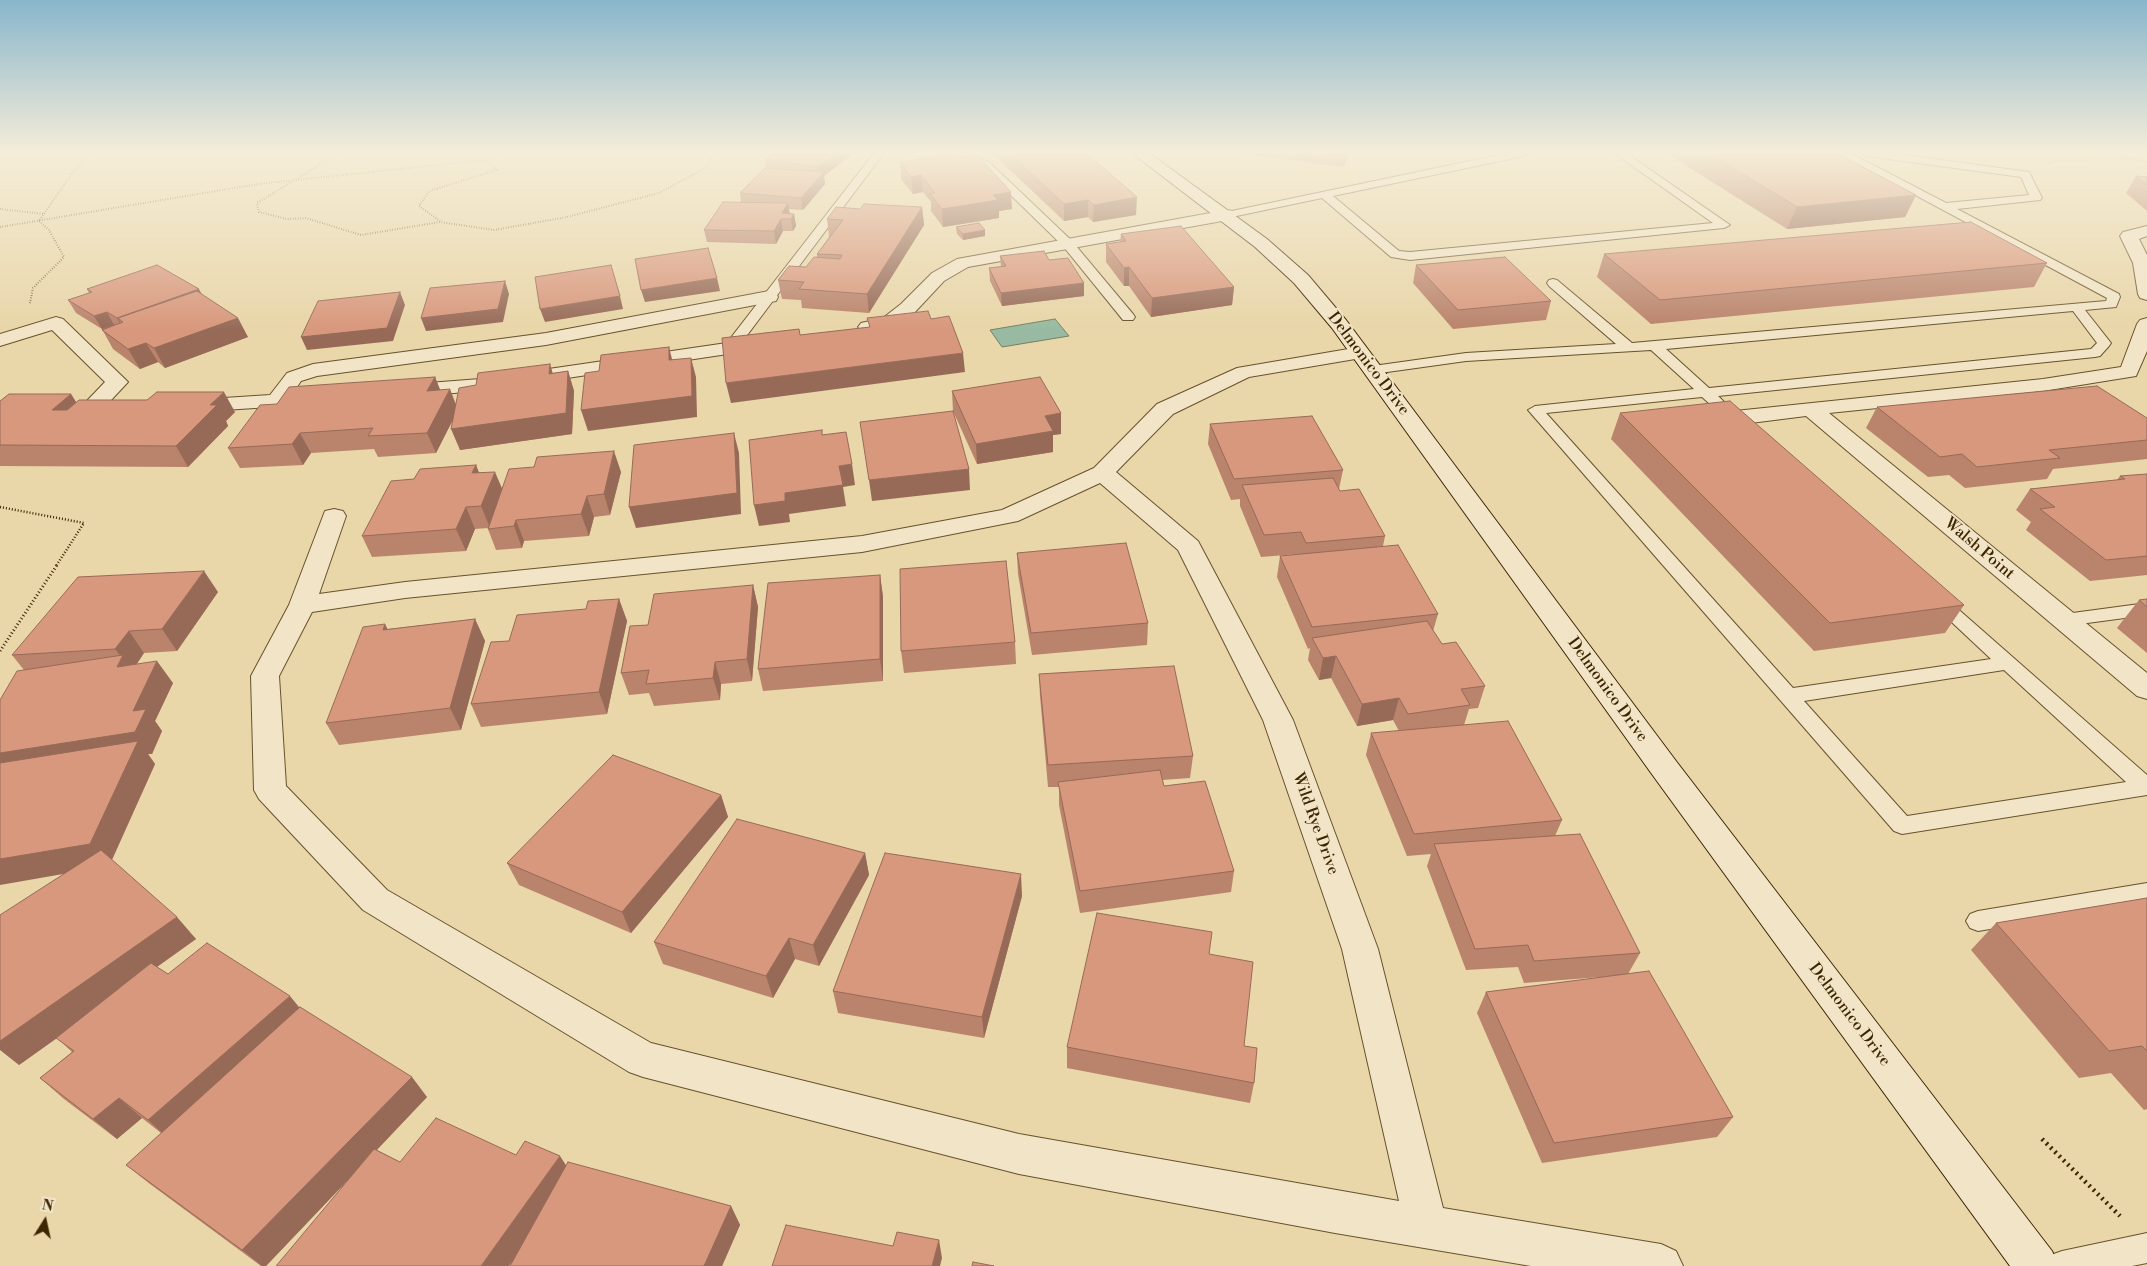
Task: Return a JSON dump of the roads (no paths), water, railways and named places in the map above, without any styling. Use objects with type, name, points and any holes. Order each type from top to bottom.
[{"type":"street","name":"Delmonico Drive","points":[[1223,212],[1301,279],[1339,324],[1665,769],[2037,1266]]},
{"type":"street","points":[[851,330],[889,323],[908,308],[938,277],[963,263],[1227,215]]},
{"type":"street","points":[[2147,231],[2129,236],[2142,263],[2147,294]]},
{"type":"street","points":[[275,402],[294,377],[313,370],[546,339],[770,297]]},
{"type":"street","points":[[0,340],[56,322],[117,382],[82,407],[122,407]]},
{"type":"street","points":[[1742,425],[1811,409],[2043,385],[2128,372],[2147,324]]},
{"type":"street","points":[[383,393],[480,385],[731,347],[777,342]]},
{"type":"street","points":[[302,605],[405,590],[862,544],[1009,516],[1102,474],[1165,409],[1244,372],[1367,361]]},
{"type":"street","points":[[171,406],[275,402],[334,397]]},
{"type":"street","name":"Walsh Point","points":[[1811,409],[2147,689]]},
{"type":"street","name":"Wild Rye Drive","points":[[1102,474],[1189,546],[1278,720],[1360,949],[1426,1227]]},
{"type":"street","points":[[334,516],[302,605],[265,676],[270,790],[375,900],[642,1059],[1019,1154],[1426,1227],[1661,1266]]},
{"type":"lane","points":[[731,347],[834,212]]},
{"type":"lane","points":[[1035,212],[1067,243],[1128,317]]},
{"type":"lane","points":[[1227,215],[1241,212]]},
{"type":"lane","points":[[1345,212],[1394,254],[1410,256],[1724,225],[1705,212]]},
{"type":"lane","points":[[1367,361],[1628,348],[2111,304],[2114,298],[1953,212]]},
{"type":"lane","points":[[1553,284],[1628,348]]},
{"type":"lane","points":[[1927,590],[2146,787],[1902,825],[1535,410],[2095,353],[2104,343],[2076,307]]},
{"type":"lane","points":[[1654,346],[1742,425]]},
{"type":"lane","points":[[2065,620],[2147,609]]},
{"type":"lane","points":[[1788,696],[2008,663]]},
{"type":"lane","points":[[1978,921],[2147,893]]},
{"type":"lane","points":[[2062,1266],[2147,1248]]}]
